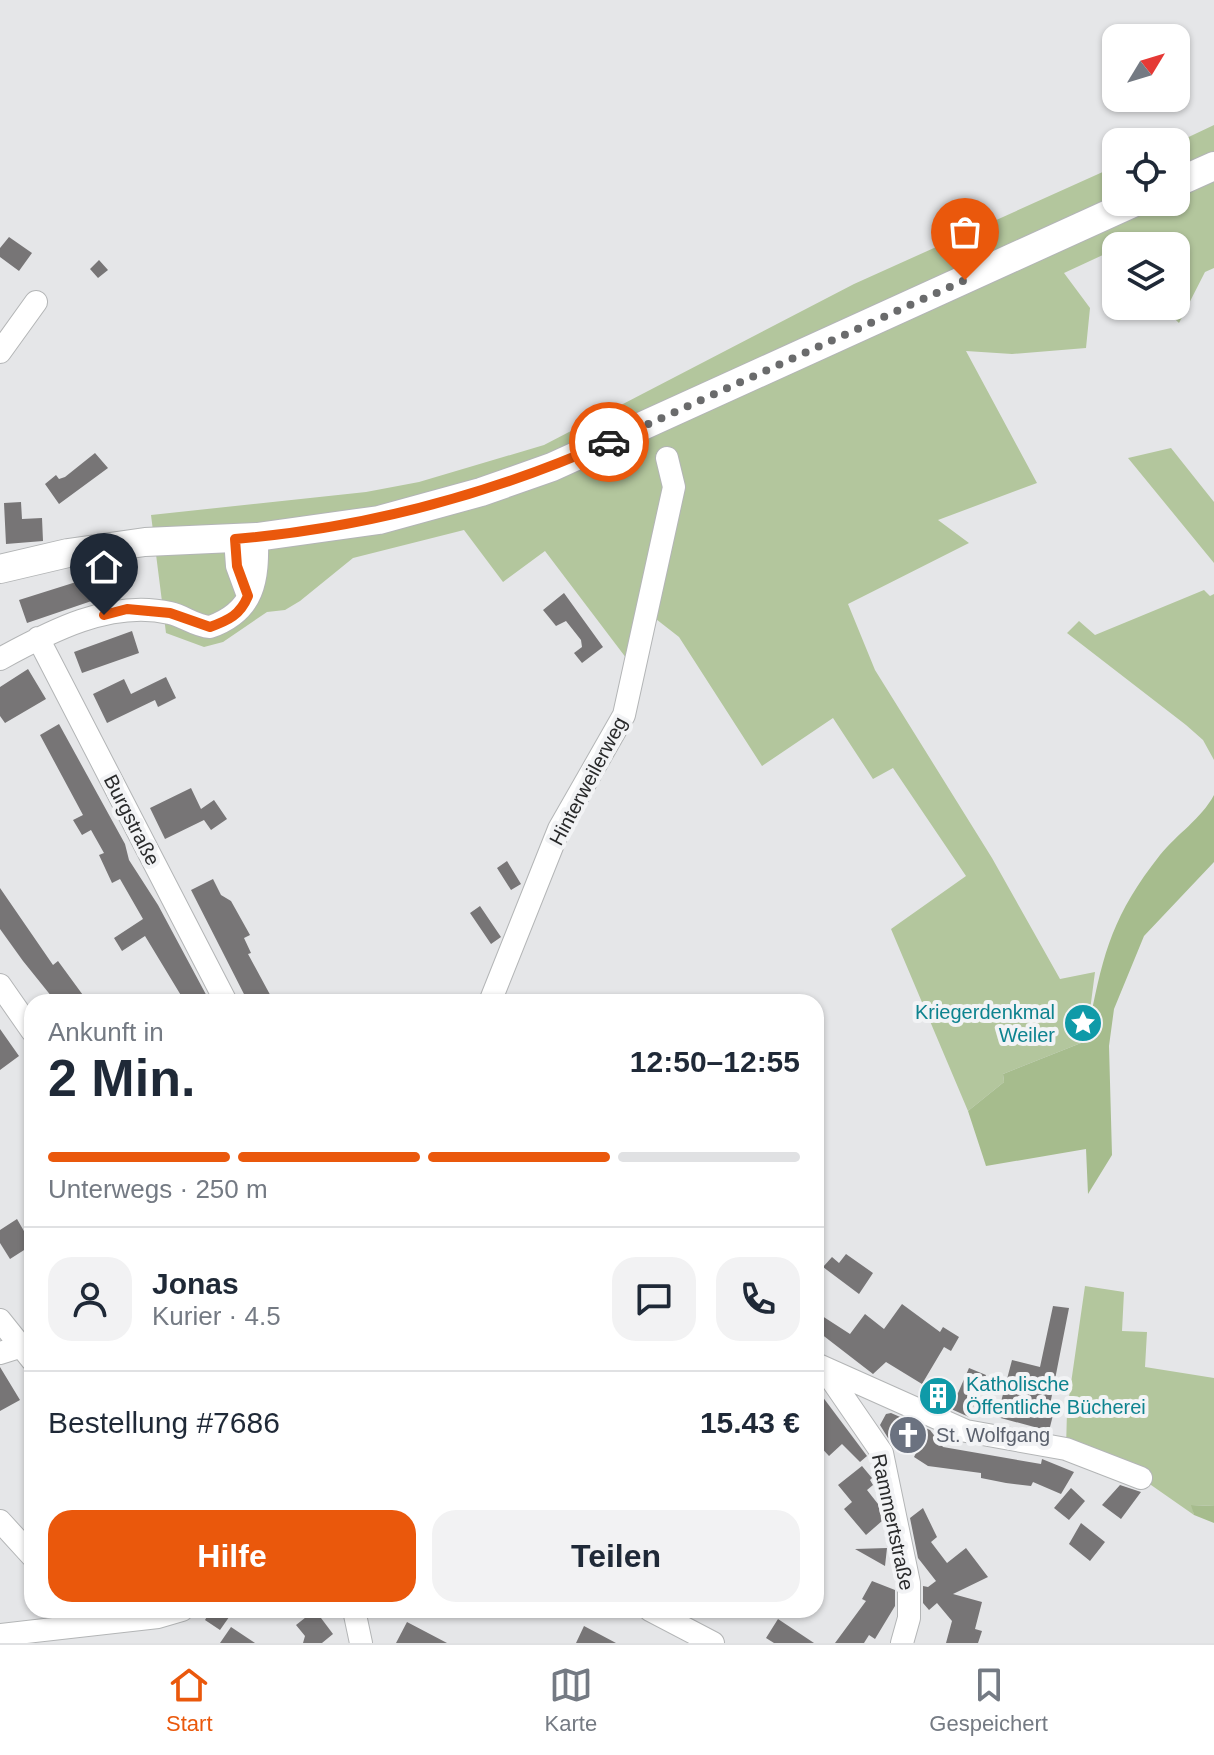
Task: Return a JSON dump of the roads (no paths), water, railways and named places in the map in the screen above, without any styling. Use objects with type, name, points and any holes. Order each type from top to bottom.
[{"type":"main road","points":[[1190,177],[1214,166]]},
{"type":"main road","points":[[0,569],[68,553],[145,542],[246,538],[379,520],[481,492],[552,467],[1104,216]]},
{"type":"street","points":[[0,352],[36,302]]},
{"type":"street","name":"Hinterweilerweg","points":[[493,994],[559,829],[624,715],[674,487],[667,458]]},
{"type":"street","points":[[0,659],[38,638],[127,609],[170,613],[210,627],[232,619],[243,608],[248,596],[237,566],[246,538]]},
{"type":"street","name":"Burgstraße","points":[[38,638],[222,994]]},
{"type":"street","points":[[0,985],[24,1020]]},
{"type":"street","points":[[0,1320],[24,1345]]},
{"type":"street","points":[[0,1353],[24,1351]]},
{"type":"street","points":[[824,1368],[966,1431],[1066,1449],[1141,1478]]},
{"type":"street","name":"Rammertstraße","points":[[824,1372],[882,1453],[909,1583],[909,1618],[902,1643]]},
{"type":"street","points":[[0,1521],[24,1547]]},
{"type":"street","points":[[0,1635],[79,1618]]},
{"type":"street","points":[[356,1618],[361,1643]]},
{"type":"street","points":[[665,1618],[713,1643]]},
{"type":"place","name":"Kriegerdenkmal Weiler","points":[[1083,1023]]},
{"type":"place","name":"Katholische Öffentliche Bücherei","points":[[938,1396]]},
{"type":"place","name":"St. Wolfgang","points":[[908,1435]]}]
